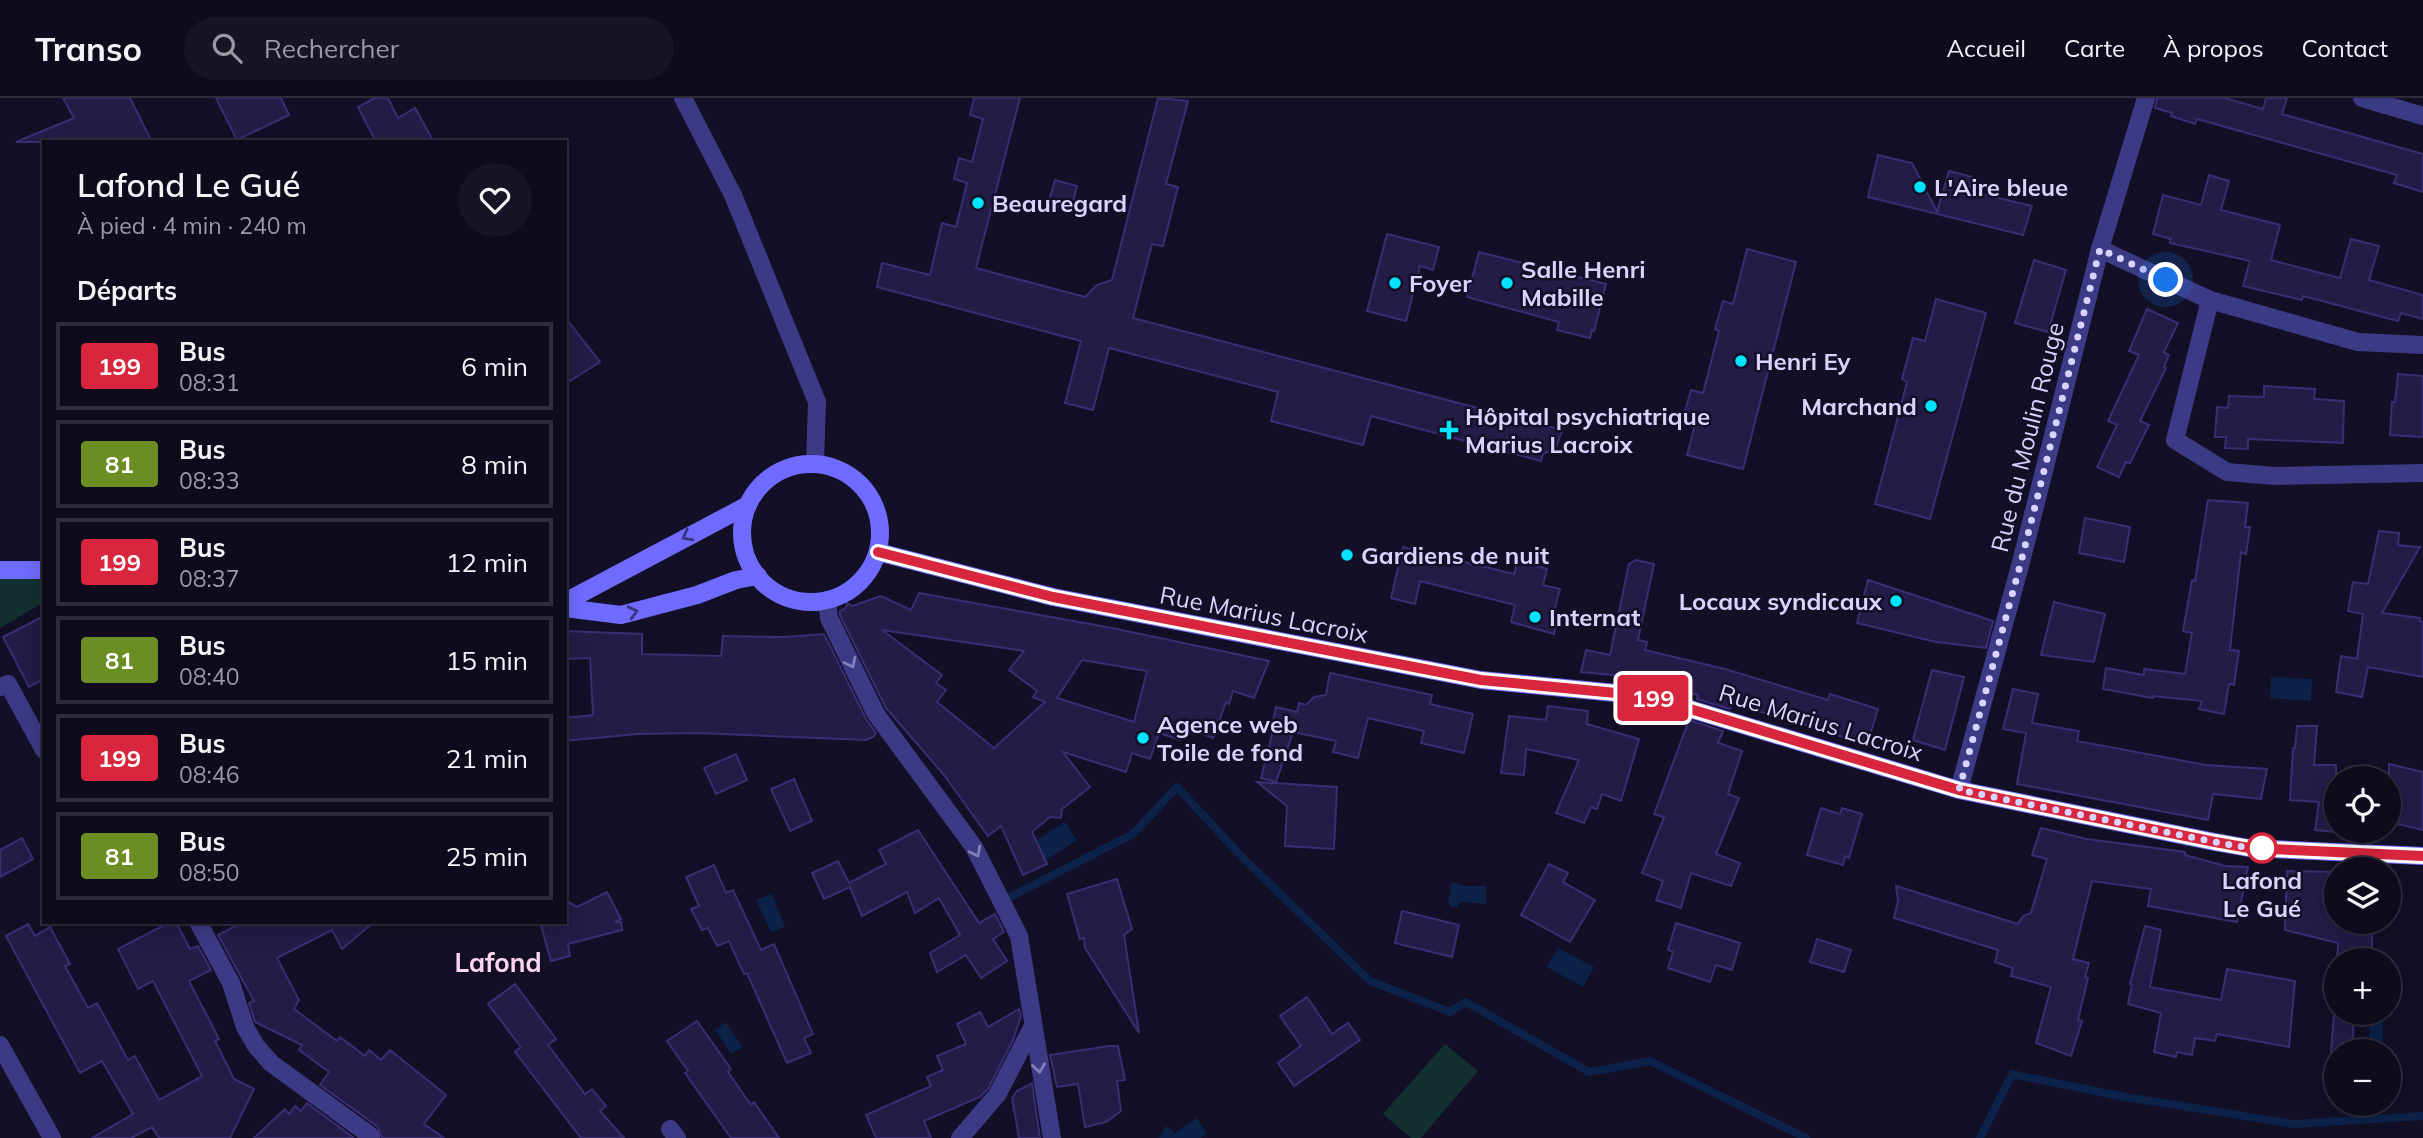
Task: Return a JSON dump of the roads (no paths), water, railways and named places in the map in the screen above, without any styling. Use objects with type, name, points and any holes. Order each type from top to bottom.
[{"type":"main road","points":[[814,463],[850,475],[866,491],[877,509],[881,530],[878,552],[871,569],[859,583],[844,594],[827,600],[808,602],[789,598],[772,589],[758,576],[748,560],[743,542],[743,523],[748,505],[759,487],[775,474],[794,466],[814,463]]},
{"type":"main road","points":[[567,601],[748,505]]},
{"type":"main road","name":"Rue Marius Lacroix","points":[[878,552],[1053,597],[1481,680],[1647,696],[1959,790],[2249,848],[2423,856]]},
{"type":"main road","points":[[0,570],[42,570]]},
{"type":"main road","points":[[567,608],[621,615],[697,595],[736,580],[758,576]]},
{"type":"street","points":[[684,98],[733,195],[817,402],[814,463]]},
{"type":"street","name":"Rue du Moulin Rouge","points":[[1959,790],[2021,562],[2100,249],[2146,98]]},
{"type":"street","points":[[2362,98],[2423,116]]},
{"type":"street","points":[[2100,249],[2210,300],[2358,342],[2423,345]]},
{"type":"street","points":[[2210,300],[2175,440],[2227,472],[2276,476],[2423,473]]},
{"type":"street","points":[[827,600],[829,618],[876,714],[974,847],[1019,936],[1052,1138]]},
{"type":"street","points":[[4,685],[42,747]]},
{"type":"street","points":[[199,924],[231,983],[245,1027],[256,1046],[271,1063],[371,1136],[369,1138]]},
{"type":"street","points":[[960,1138],[997,1094],[1033,1026]]},
{"type":"street","points":[[0,1045],[52,1138]]},
{"type":"water","points":[[2271,677],[2312,679],[2311,701],[2270,698]]},
{"type":"water","points":[[1065,822],[1077,840],[1046,860],[1034,842]]},
{"type":"water","points":[[1452,882],[1464,886],[1486,886],[1486,904],[1460,902],[1457,907],[1451,907],[1448,902]]},
{"type":"water","points":[[772,894],[785,927],[771,932],[756,900]]},
{"type":"water","points":[[1558,948],[1594,967],[1583,987],[1547,967]]},
{"type":"water","points":[[726,1022],[743,1048],[731,1053],[715,1030]]},
{"type":"water","points":[[2370,1025],[2383,1025],[2382,1039],[2369,1039]]},
{"type":"water","points":[[1197,1118],[1207,1134],[1201,1138],[1159,1138],[1166,1126],[1175,1133]]},
{"type":"waterway","points":[[1000,902],[1133,834],[1177,787],[1243,858],[1370,981],[1450,1012],[1466,1002],[1589,1072],[1650,1061],[1806,1138]]},
{"type":"waterway","points":[[1980,1138],[2012,1074],[2125,1097],[2294,1124],[2423,1116]]},
{"type":"place","name":"L'Aire bleue","points":[[1920,187]]},
{"type":"place","name":"Beauregard","points":[[978,203]]},
{"type":"place","name":"Foyer","points":[[1395,283]]},
{"type":"place","name":"Salle Henri Mabille","points":[[1507,283]]},
{"type":"place","name":"Henri Ey","points":[[1741,361]]},
{"type":"place","name":"Marchand","points":[[1931,406]]},
{"type":"place","name":"Hôpital psychiatrique Marius Lacroix","points":[[1449,430]]},
{"type":"place","name":"Gardiens de nuit","points":[[1347,555]]},
{"type":"place","name":"Locaux syndicaux","points":[[1896,601]]},
{"type":"place","name":"Internat","points":[[1535,617]]},
{"type":"place","name":"Agence web Toile de fond","points":[[1143,738]]},
{"type":"place","name":"Lafond Le Gué","points":[[2262,848]]},
{"type":"district","name":"Lafond","points":[[498,962]]}]
